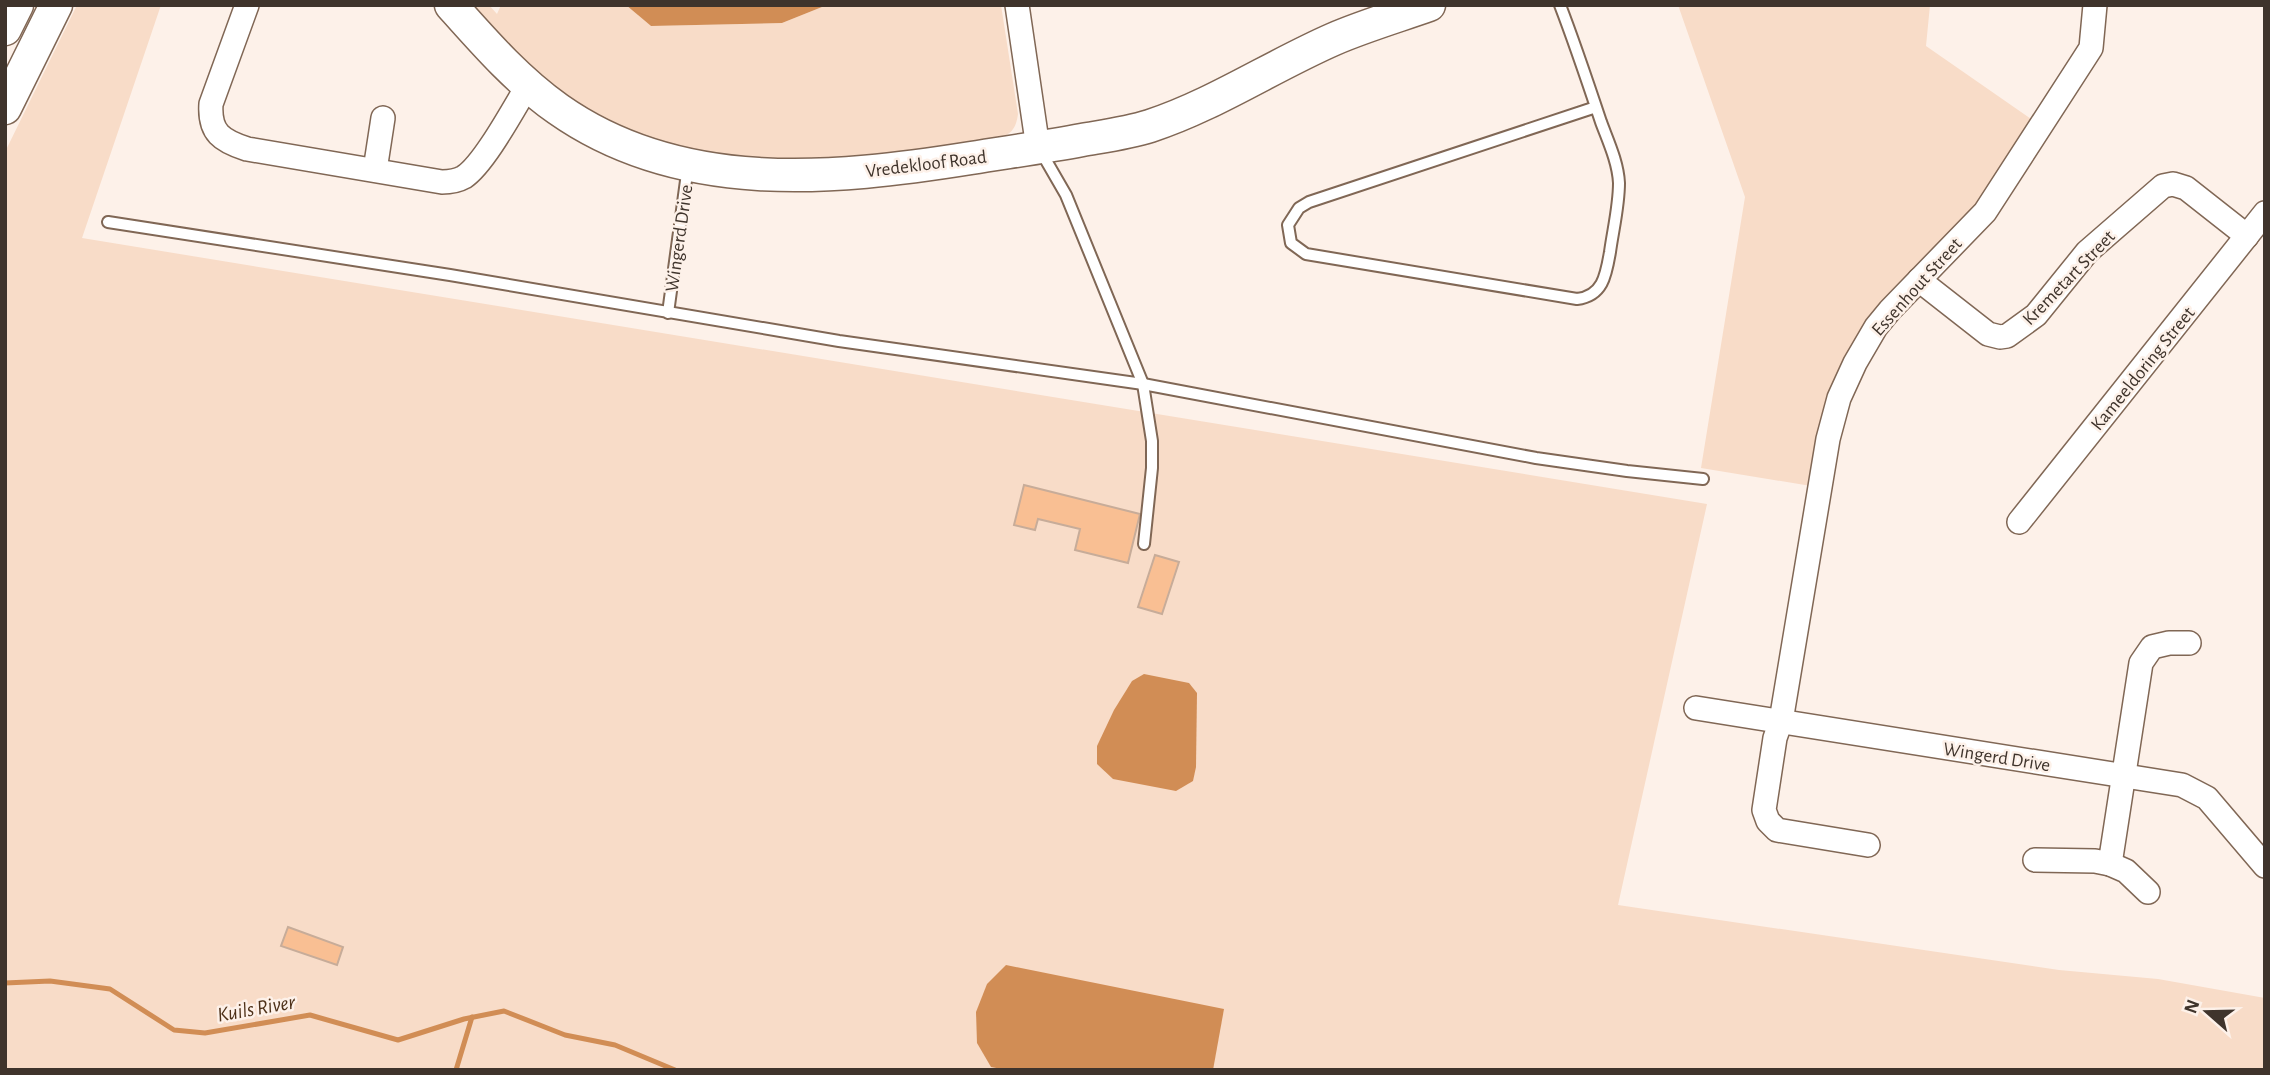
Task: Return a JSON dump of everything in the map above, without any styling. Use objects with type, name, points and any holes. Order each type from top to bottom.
[{"type":"street","points":[[5,29],[17,5]]},
{"type":"street","points":[[5,108],[55,5]]},
{"type":"street","points":[[247,5],[211,104],[214,129],[222,139],[247,149],[454,182],[477,165],[528,85]]},
{"type":"street","name":"Vredekloof Road","points":[[451,5],[528,85],[557,108],[600,135],[629,147],[688,164],[738,173],[803,176],[901,169],[1038,148],[1149,126],[1180,115],[1335,38],[1429,5]]},
{"type":"street","points":[[1017,5],[1038,148]]},
{"type":"street","name":"Essenhout Street","points":[[1868,845],[1784,832],[1768,821],[1764,804],[1775,738],[1781,721],[1828,439],[1839,398],[1876,327],[1984,212],[2082,62],[2091,48],[2095,5]]},
{"type":"street","points":[[374,170],[383,118]]},
{"type":"street","name":"Kremetart Street","points":[[1919,280],[1983,330],[2000,337],[2013,333],[2036,315],[2087,252],[2163,186],[2172,184],[2186,188],[2247,236]]},
{"type":"street","name":"Kameeldoring Street","points":[[2019,522],[2265,214]]},
{"type":"street","points":[[2110,864],[2141,663],[2152,647],[2169,643],[2189,643]]},
{"type":"street","name":"Wingerd Drive","points":[[1696,708],[2182,785],[2199,792],[2265,866]]},
{"type":"street","points":[[2035,860],[2095,861],[2110,864],[2126,871],[2148,892]]},
{"type":"lane","points":[[1560,5],[1596,107],[1615,162],[1619,181],[1607,274],[1595,294],[1577,299],[1320,257],[1306,254],[1291,243],[1288,225],[1299,208],[1309,202],[1596,107]]},
{"type":"lane","points":[[1038,148],[1066,195],[1143,384],[1152,441],[1150,502],[1144,544]]},
{"type":"lane","name":"Wingerd Drive","points":[[668,313],[688,164]]},
{"type":"lane","points":[[108,222],[450,275],[839,341],[1143,384],[1536,458],[1703,479]]},
{"type":"shaded area","points":[[77,5],[161,5],[82,238],[1707,504],[1618,905],[2059,970],[2158,979],[2265,998],[2265,1070],[5,1070],[5,152]]},
{"type":"shaded area","points":[[470,5],[489,5],[497,14],[501,5],[626,5],[651,26],[782,23],[827,5],[1001,5],[1017,119],[1012,131],[996,139],[874,156],[767,159],[699,150],[632,131],[572,100],[526,64]]},
{"type":"shaded area","points":[[626,5],[827,5],[782,23],[651,26]]},
{"type":"shaded area","points":[[1678,5],[1930,5],[1926,46],[2034,121],[1982,201],[1906,278],[1811,486],[1701,468],[1745,197]]},
{"type":"shaded area","points":[[1144,674],[1189,683],[1197,693],[1196,767],[1193,781],[1176,791],[1113,779],[1097,764],[1097,746],[1114,710],[1132,681]]},
{"type":"shaded area","points":[[1006,965],[1224,1009],[1213,1070],[1007,1070],[991,1067],[977,1043],[976,1012],[987,984]]},
{"type":"building","points":[[1024,485],[1140,514],[1128,563],[1075,550],[1080,529],[1038,519],[1035,530],[1014,525]]},
{"type":"building","points":[[1155,555],[1179,562],[1162,614],[1138,607]]},
{"type":"building","points":[[288,927],[343,947],[337,965],[281,946]]},
{"type":"waterway","name":"Kuils River","points":[[5,983],[50,981],[110,989],[174,1030],[205,1033],[310,1015],[398,1040],[464,1019],[504,1011],[565,1035],[615,1045],[675,1070]]},
{"type":"waterway","points":[[456,1070],[472,1017]]}]
